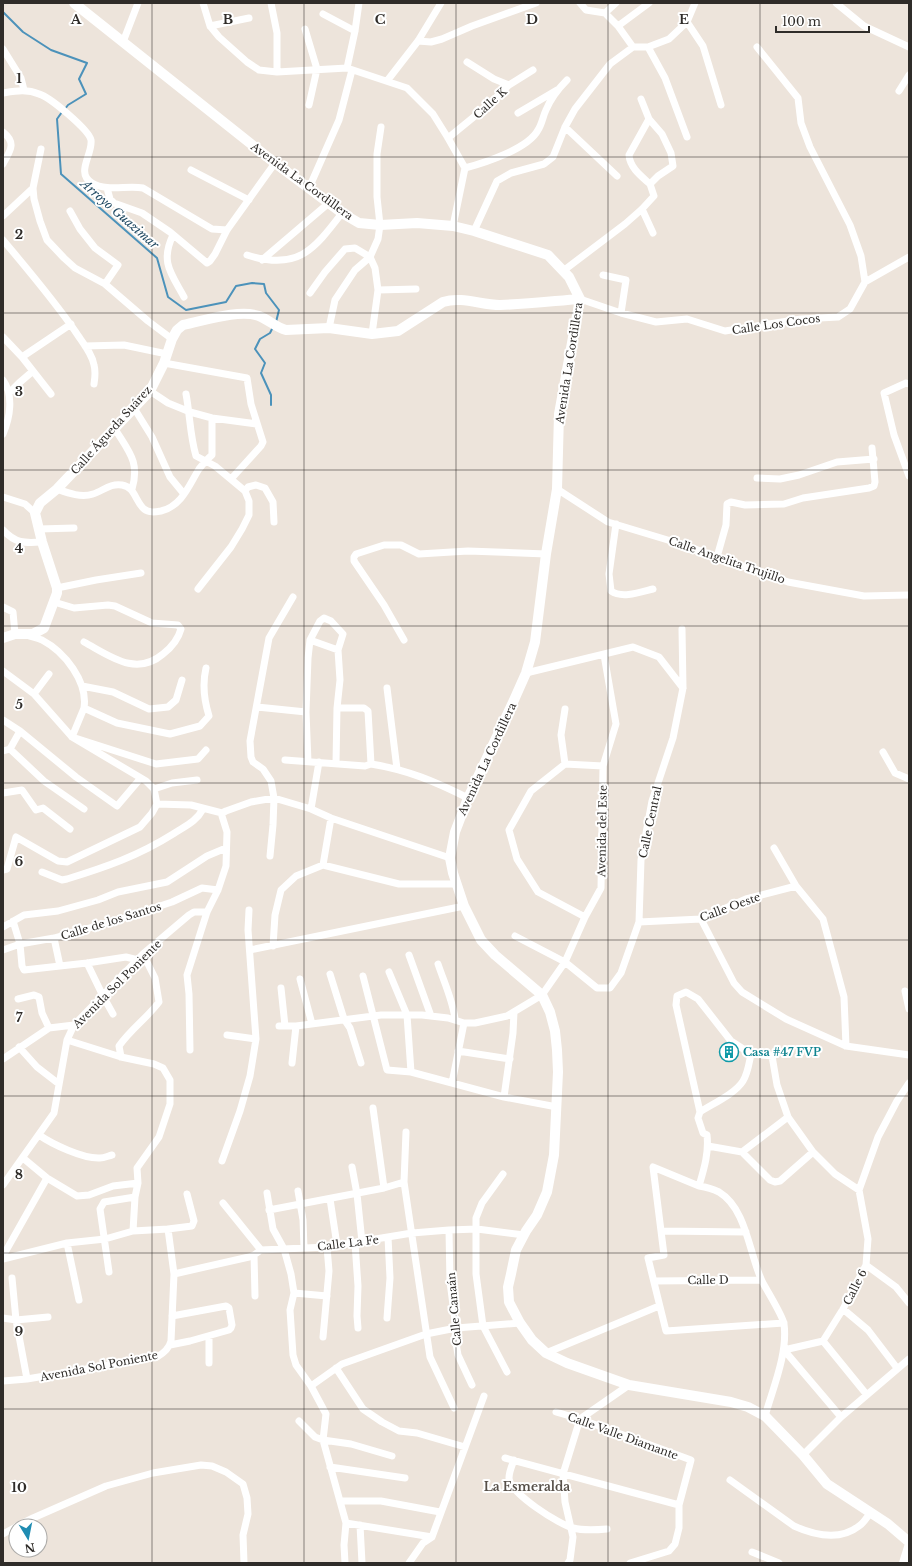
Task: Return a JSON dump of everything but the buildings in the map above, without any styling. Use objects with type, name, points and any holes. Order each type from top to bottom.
[{"type":"main road","name":"Avenida La Cordillera","points":[[74,3],[275,164],[330,202],[342,213],[359,223],[380,225],[417,223],[453,226],[474,230],[548,255],[569,277],[580,299],[559,414],[557,489],[546,554],[535,642],[526,673],[468,798],[455,832],[450,858],[456,884],[464,906],[481,940],[495,955],[542,995],[547,1003],[555,1031],[558,1072],[554,1155],[547,1192],[537,1215],[516,1250],[508,1286],[509,1302],[520,1323],[532,1340],[546,1353],[567,1364],[629,1385],[731,1402],[765,1416],[827,1484],[871,1512],[907,1538]]},
{"type":"main road","name":"Calle Águeda Suárez","points":[[35,513],[40,503],[57,489],[150,391],[172,339],[177,330],[183,325],[238,314],[258,316],[270,321],[279,328],[294,330],[329,328],[372,334],[398,331],[443,302],[450,300],[473,300],[499,305],[580,299]]},
{"type":"main road","points":[[3,638],[19,634],[33,634],[44,628],[58,588],[42,542],[35,513]]},
{"type":"main road","points":[[904,1563],[909,1547]]},
{"type":"street","points":[[124,42],[138,3]]},
{"type":"street","points":[[205,3],[210,26],[219,37],[247,62],[259,70],[277,72],[317,69],[350,69],[407,88],[433,114],[465,168],[453,226]]},
{"type":"street","points":[[271,3],[277,33],[277,72]]},
{"type":"street","points":[[309,188],[338,120],[350,69],[359,3]]},
{"type":"street","points":[[386,81],[418,41],[442,3]]},
{"type":"street","points":[[418,41],[431,42],[442,39],[486,20],[536,3]]},
{"type":"street","points":[[580,3],[586,10],[605,13],[618,26],[633,47]]},
{"type":"street","points":[[605,13],[616,3]]},
{"type":"street","points":[[618,26],[650,3]]},
{"type":"street","points":[[474,230],[497,181],[511,173],[544,164],[553,157],[565,127],[575,109],[610,64],[633,47],[648,47],[669,39],[687,22],[695,3]]},
{"type":"street","points":[[836,3],[864,26],[909,47]]},
{"type":"street","points":[[323,14],[355,31]]},
{"type":"street","points":[[210,26],[249,18]]},
{"type":"street","points":[[687,22],[703,46],[720,104]]},
{"type":"street","points":[[305,30],[317,69],[309,104]]},
{"type":"street","points":[[648,47],[665,78],[687,136]]},
{"type":"street","points":[[757,47],[798,98],[801,123],[810,148],[852,231],[861,256],[865,282],[909,257]]},
{"type":"street","points":[[3,49],[21,78],[24,90]]},
{"type":"street","points":[[467,62],[486,74],[509,85]]},
{"type":"street","name":"Calle K","points":[[448,138],[486,107],[509,85],[533,70]]},
{"type":"street","points":[[898,91],[909,75]]},
{"type":"street","points":[[518,113],[557,90],[567,80]]},
{"type":"street","points":[[3,92],[24,90],[40,94],[68,114],[88,134],[91,139],[91,145],[85,167],[86,176],[91,183],[107,188],[133,186],[143,188],[212,229],[227,230]]},
{"type":"street","points":[[465,168],[483,163],[524,145],[538,131],[546,109],[557,90]]},
{"type":"street","points":[[640,99],[649,119],[662,134],[671,153],[673,163],[673,166],[658,176],[650,184]]},
{"type":"street","points":[[563,271],[625,224],[654,196],[650,184],[633,167],[629,155],[649,119]]},
{"type":"street","points":[[329,328],[335,300],[355,270],[370,257],[378,239],[380,225],[377,197],[377,154],[380,127]]},
{"type":"street","points":[[565,127],[618,176]]},
{"type":"street","points":[[3,132],[11,141],[12,147],[3,164]]},
{"type":"street","points":[[42,150],[33,188],[34,199],[47,240],[75,268],[105,284],[148,321],[172,339]]},
{"type":"street","points":[[107,188],[110,199],[114,203],[142,213],[207,262],[210,262],[227,230],[275,164]]},
{"type":"street","points":[[191,170],[249,200]]},
{"type":"street","points":[[3,216],[33,188]]},
{"type":"street","points":[[262,260],[330,202]]},
{"type":"street","points":[[642,209],[653,233]]},
{"type":"street","points":[[70,211],[80,229],[95,248],[118,265],[105,284]]},
{"type":"street","points":[[247,255],[262,260],[274,261],[289,260],[301,255],[326,234],[342,213]]},
{"type":"street","points":[[173,235],[168,244],[166,256],[168,267],[184,297]]},
{"type":"street","points":[[3,240],[48,293],[85,346],[91,356],[94,366],[96,375],[94,384]]},
{"type":"street","points":[[310,293],[324,272],[345,249],[355,248],[370,257],[375,268],[378,290],[372,334]]},
{"type":"street","points":[[603,275],[626,280],[621,313]]},
{"type":"street","name":"Calle Los Cocos","points":[[580,299],[621,313],[656,322],[687,319],[725,331],[801,319],[838,317],[850,309],[865,282]]},
{"type":"street","points":[[378,290],[416,289]]},
{"type":"street","points":[[22,357],[71,324]]},
{"type":"street","points":[[3,337],[22,357],[51,394]]},
{"type":"street","points":[[85,346],[124,345],[165,358],[247,378],[251,404],[263,442],[231,479]]},
{"type":"street","points":[[9,393],[19,383],[34,372]]},
{"type":"street","points":[[3,380],[9,393],[10,406],[8,424],[3,434]]},
{"type":"street","points":[[909,384],[906,383],[884,393],[894,435],[909,476]]},
{"type":"street","points":[[150,391],[168,402],[190,412],[212,418],[257,424]]},
{"type":"street","points":[[186,394],[190,412],[192,442],[196,456],[215,466],[231,479],[245,491],[249,501],[249,515],[242,529],[231,547],[198,589]]},
{"type":"street","points":[[134,408],[152,436],[170,476],[184,494]]},
{"type":"street","points":[[57,489],[80,496],[92,495],[107,487],[122,485],[132,490],[144,509],[154,513],[167,509],[184,494],[205,462],[212,455],[212,418]]},
{"type":"street","points":[[115,429],[131,455],[135,467],[136,478],[132,490]]},
{"type":"street","points":[[717,557],[726,525],[727,504],[731,502],[746,505],[784,504],[803,498],[869,488],[874,486],[875,482],[872,448]]},
{"type":"street","points":[[757,478],[780,479],[799,475],[837,462],[874,459]]},
{"type":"street","points":[[245,491],[248,487],[256,485],[265,488],[273,502],[274,522]]},
{"type":"street","name":"Calle Angelita Trujillo","points":[[557,489],[608,522],[681,544],[788,582],[864,596],[909,595]]},
{"type":"street","points":[[3,497],[25,504],[35,513]]},
{"type":"street","points":[[616,524],[609,574],[611,591],[614,594],[624,595],[653,589]]},
{"type":"street","points":[[39,529],[74,528]]},
{"type":"street","points":[[3,530],[15,540],[24,543],[42,542]]},
{"type":"street","points":[[404,640],[384,605],[354,561],[356,554],[384,545],[401,545],[419,554],[468,551],[546,554]]},
{"type":"street","points":[[58,588],[96,580],[141,574]]},
{"type":"street","points":[[270,856],[274,825],[274,798],[271,781],[263,769],[253,762],[251,757],[250,741],[269,638],[293,597]]},
{"type":"street","points":[[54,602],[74,608],[108,605],[115,606],[152,623],[178,625],[181,629],[170,648],[156,660],[147,664],[123,662],[84,642]]},
{"type":"street","points":[[3,607],[12,612],[19,634],[42,640],[62,656],[75,671],[82,686],[86,700],[72,736]]},
{"type":"street","points":[[308,762],[306,712],[308,658],[310,640],[320,621],[324,618],[331,621],[343,634],[338,650],[340,680],[337,708],[336,763]]},
{"type":"street","name":"Calle Central","points":[[565,962],[597,988],[610,988],[621,973],[639,922],[641,860],[649,816],[652,801],[673,738],[683,688],[682,629]]},
{"type":"street","points":[[310,640],[338,650]]},
{"type":"street","points":[[526,673],[633,647],[659,657],[683,688]]},
{"type":"street","name":"Avenida del Este","points":[[542,995],[565,962],[585,917],[601,888],[603,766],[616,724],[604,655]]},
{"type":"street","points":[[84,708],[117,723],[170,734],[200,726],[209,716],[204,700],[204,678],[206,668]]},
{"type":"street","points":[[3,671],[34,694],[72,736],[140,779],[146,781],[154,789],[156,804],[152,813],[140,827],[67,862],[58,861],[16,837],[7,869],[3,870]]},
{"type":"street","points":[[34,694],[49,674]]},
{"type":"street","points":[[82,686],[113,692],[149,708],[168,707],[176,700],[182,680]]},
{"type":"street","points":[[387,688],[397,768]]},
{"type":"street","points":[[257,707],[306,712]]},
{"type":"street","points":[[337,708],[364,708],[368,711],[371,764]]},
{"type":"street","points":[[565,709],[561,735],[565,764]]},
{"type":"street","points":[[3,720],[20,731],[76,777],[117,806],[140,779]]},
{"type":"street","points":[[20,731],[7,750],[44,780],[84,809]]},
{"type":"street","points":[[72,736],[156,764],[198,759],[206,750]]},
{"type":"street","points":[[882,752],[895,773],[909,779]]},
{"type":"street","points":[[285,760],[365,766],[371,764],[397,768],[438,783],[468,798]]},
{"type":"street","points":[[311,809],[319,762]]},
{"type":"street","points":[[585,917],[538,892],[517,859],[508,830],[531,791],[565,764],[603,766]]},
{"type":"street","points":[[154,789],[172,783],[197,780]]},
{"type":"street","points":[[3,793],[22,790],[36,810],[43,808],[70,828]]},
{"type":"street","points":[[156,804],[191,805],[222,813],[226,810],[251,802],[274,798],[311,809],[331,818],[450,858]]},
{"type":"street","points":[[42,872],[62,880],[106,867],[150,848],[198,818],[203,808]]},
{"type":"street","points":[[190,1050],[189,994],[187,975],[207,912],[218,890],[226,866],[227,832],[222,813]]},
{"type":"street","points":[[323,865],[331,818]]},
{"type":"street","points":[[3,927],[24,915],[65,909],[98,900],[118,892],[167,882],[207,856],[226,848]]},
{"type":"street","points":[[774,848],[796,886],[823,919],[844,997],[846,1046]]},
{"type":"street","points":[[273,946],[275,915],[281,890],[296,876],[323,865],[399,884],[456,884]]},
{"type":"street","name":"Calle Oeste","points":[[639,922],[701,919],[746,899],[796,886]]},
{"type":"street","name":"Calle de los Santos","points":[[3,950],[20,944],[54,938],[129,917],[172,902],[202,888],[218,890]]},
{"type":"street","points":[[250,950],[464,906]]},
{"type":"street","points":[[222,1161],[240,1111],[250,1076],[256,1039],[248,930],[249,910]]},
{"type":"street","name":"Avenida Sol Poniente","points":[[3,1185],[54,1114],[67,1040],[74,1025],[143,954],[189,915],[194,912],[207,912]]},
{"type":"street","points":[[701,919],[734,983],[742,992],[786,1019],[846,1046],[909,1055]]},
{"type":"street","points":[[13,921],[20,944],[22,966],[24,970],[87,964],[126,957],[138,960]]},
{"type":"street","points":[[515,936],[565,962]]},
{"type":"street","points":[[54,938],[60,966]]},
{"type":"street","points":[[121,1057],[119,1046],[128,1034],[154,1010],[159,1002],[155,978],[143,954]]},
{"type":"street","points":[[409,955],[431,1016]]},
{"type":"street","points":[[87,964],[113,1014]]},
{"type":"street","points":[[438,964],[446,991],[453,1006],[454,1019]]},
{"type":"street","points":[[389,972],[407,1015],[411,1072]]},
{"type":"street","points":[[330,974],[344,1019],[350,1028],[361,1063]]},
{"type":"street","points":[[362,976],[387,1070],[411,1072],[504,1097],[557,1107]]},
{"type":"street","points":[[300,979],[312,1024]]},
{"type":"street","points":[[281,988],[282,1026],[296,1026],[373,1016],[407,1015],[431,1016],[454,1019],[464,1023],[474,1023],[507,1016],[542,995]]},
{"type":"street","points":[[905,991],[909,1009]]},
{"type":"street","points":[[699,1186],[708,1146],[707,1135],[703,1133],[698,1118],[700,1112],[676,1005],[677,996],[686,992],[698,999],[732,1041],[751,1054],[772,1056],[777,1085],[788,1117],[813,1152],[835,1174],[859,1190],[878,1137],[897,1101],[909,1083]]},
{"type":"street","points":[[18,999],[34,995],[39,997],[42,1013],[49,1028]]},
{"type":"street","points":[[504,1097],[510,1059],[514,1012]]},
{"type":"street","points":[[452,1083],[464,1023]]},
{"type":"street","points":[[3,1058],[49,1028],[74,1025]]},
{"type":"street","points":[[292,1063],[296,1026]]},
{"type":"street","points":[[227,1035],[256,1039]]},
{"type":"street","points":[[67,1040],[121,1057],[154,1064],[163,1068],[170,1080],[170,1104],[159,1137],[137,1168],[138,1183],[134,1197],[133,1231]]},
{"type":"street","points":[[19,1047],[37,1067],[59,1084]]},
{"type":"street","points":[[458,1051],[510,1059]]},
{"type":"street","points":[[700,1112],[736,1088],[743,1081],[747,1073],[751,1054]]},
{"type":"street","points":[[373,1108],[384,1188]]},
{"type":"street","points":[[742,1152],[788,1117]]},
{"type":"street","points":[[406,1132],[404,1182],[426,1334],[430,1357],[454,1408]]},
{"type":"street","points":[[39,1135],[51,1144],[82,1155],[100,1158],[112,1155]]},
{"type":"street","points":[[708,1146],[742,1152],[770,1180],[775,1182],[780,1180],[813,1152]]},
{"type":"street","points":[[23,1158],[47,1178],[77,1196],[89,1194],[113,1186],[138,1183]]},
{"type":"street","points":[[352,1167],[357,1194],[359,1242],[358,1328]]},
{"type":"street","points":[[765,1416],[784,1350],[784,1323],[761,1280],[746,1232],[736,1210],[725,1197],[712,1189],[699,1186],[653,1167],[664,1255],[648,1258],[666,1331],[784,1323]]},
{"type":"street","points":[[503,1174],[482,1203],[476,1218],[476,1274],[483,1326],[508,1372]]},
{"type":"street","points":[[3,1256],[47,1178]]},
{"type":"street","points":[[269,1210],[357,1194],[404,1182]]},
{"type":"street","points":[[298,1190],[303,1220],[304,1248]]},
{"type":"street","name":"Calle 6","points":[[823,1341],[843,1310],[866,1265],[868,1239],[859,1190]]},
{"type":"street","points":[[267,1193],[273,1230],[284,1249],[291,1274],[294,1293],[290,1310],[293,1355],[302,1375],[311,1386],[326,1414],[323,1440],[346,1523],[344,1545],[345,1563]]},
{"type":"street","points":[[3,1259],[68,1243],[104,1239],[133,1231],[192,1226],[194,1221],[187,1194]]},
{"type":"street","points":[[109,1272],[100,1209],[104,1202],[134,1197]]},
{"type":"street","points":[[330,1199],[337,1245]]},
{"type":"street","points":[[174,1274],[254,1256],[260,1250],[223,1202]]},
{"type":"street","name":"Avenida Sol Poniente","points":[[3,1381],[27,1379],[157,1357],[164,1353],[170,1344],[174,1274],[168,1229]]},
{"type":"street","name":"Calle La Fe","points":[[260,1250],[337,1245],[412,1233],[449,1230],[477,1230],[524,1236]]},
{"type":"street","name":"Calle Canaán","points":[[449,1230],[450,1282],[456,1328],[454,1337],[458,1355],[472,1385]]},
{"type":"street","points":[[661,1231],[746,1232]]},
{"type":"street","points":[[387,1318],[390,1278],[388,1237]]},
{"type":"street","points":[[68,1243],[80,1300]]},
{"type":"street","points":[[323,1337],[329,1270],[327,1246]]},
{"type":"street","points":[[254,1256],[255,1296]]},
{"type":"street","points":[[866,1265],[896,1286],[909,1303]]},
{"type":"street","points":[[12,1278],[16,1320],[27,1379]]},
{"type":"street","name":"Calle D","points":[[654,1281],[761,1280]]},
{"type":"street","points":[[294,1293],[327,1296]]},
{"type":"street","points":[[170,1344],[209,1336],[231,1328],[228,1306],[172,1316]]},
{"type":"street","points":[[546,1353],[660,1306]]},
{"type":"street","points":[[843,1310],[868,1330],[897,1368]]},
{"type":"street","points":[[3,1318],[16,1320],[48,1317]]},
{"type":"street","points":[[311,1386],[342,1364],[426,1334],[456,1328],[520,1323]]},
{"type":"street","points":[[209,1336],[209,1363]]},
{"type":"street","points":[[784,1350],[823,1341],[867,1395]]},
{"type":"street","points":[[784,1350],[841,1417]]},
{"type":"street","points":[[803,1456],[841,1417],[909,1359]]},
{"type":"street","points":[[336,1368],[363,1409],[382,1422],[399,1430],[417,1433],[465,1448]]},
{"type":"street","points":[[568,1563],[570,1560],[573,1537],[565,1502],[563,1474],[580,1419],[629,1385]]},
{"type":"street","points":[[409,1563],[423,1543],[432,1537],[484,1396]]},
{"type":"street","name":"Calle Valle Diamante","points":[[556,1412],[580,1419],[691,1460],[679,1505]]},
{"type":"street","points":[[299,1421],[315,1437],[323,1440],[351,1444],[392,1456]]},
{"type":"street","points":[[505,1458],[679,1505],[678,1537],[670,1551],[630,1563]]},
{"type":"street","points":[[514,1460],[509,1479],[513,1488],[531,1505],[572,1528],[587,1530],[607,1529]]},
{"type":"street","points":[[32,1518],[106,1486],[153,1473],[201,1466],[212,1466],[226,1472],[243,1484],[247,1498],[248,1514],[244,1535],[244,1563]]},
{"type":"street","points":[[330,1467],[405,1478]]},
{"type":"street","points":[[730,1480],[794,1526],[804,1531],[820,1535],[838,1535],[852,1531],[861,1525],[871,1512]]},
{"type":"street","points":[[340,1501],[381,1501],[440,1512]]},
{"type":"street","points":[[346,1523],[432,1537]]},
{"type":"street","points":[[360,1525],[362,1563]]},
{"type":"street","points":[[752,1552],[779,1563]]},
{"type":"waterway","name":"Arroyo Guazimar","points":[[3,12],[23,32],[51,50],[87,63],[79,79],[86,94],[68,105],[65,109]]},
{"type":"waterway","name":"Arroyo Guazimar","points":[[62,112],[57,119],[61,174],[157,258],[168,297],[186,310],[226,302],[236,286],[252,283],[264,284],[266,293],[279,310],[276,322]]},
{"type":"waterway","name":"Arroyo Guazimar","points":[[271,405],[271,395],[261,373],[265,363],[255,349],[260,339],[270,333],[273,327]]},
{"type":"place","name":"Casa #47 FVP","points":[[729,1052]]},
{"type":"district","name":"La Esmeralda","points":[[527,1486]]}]
